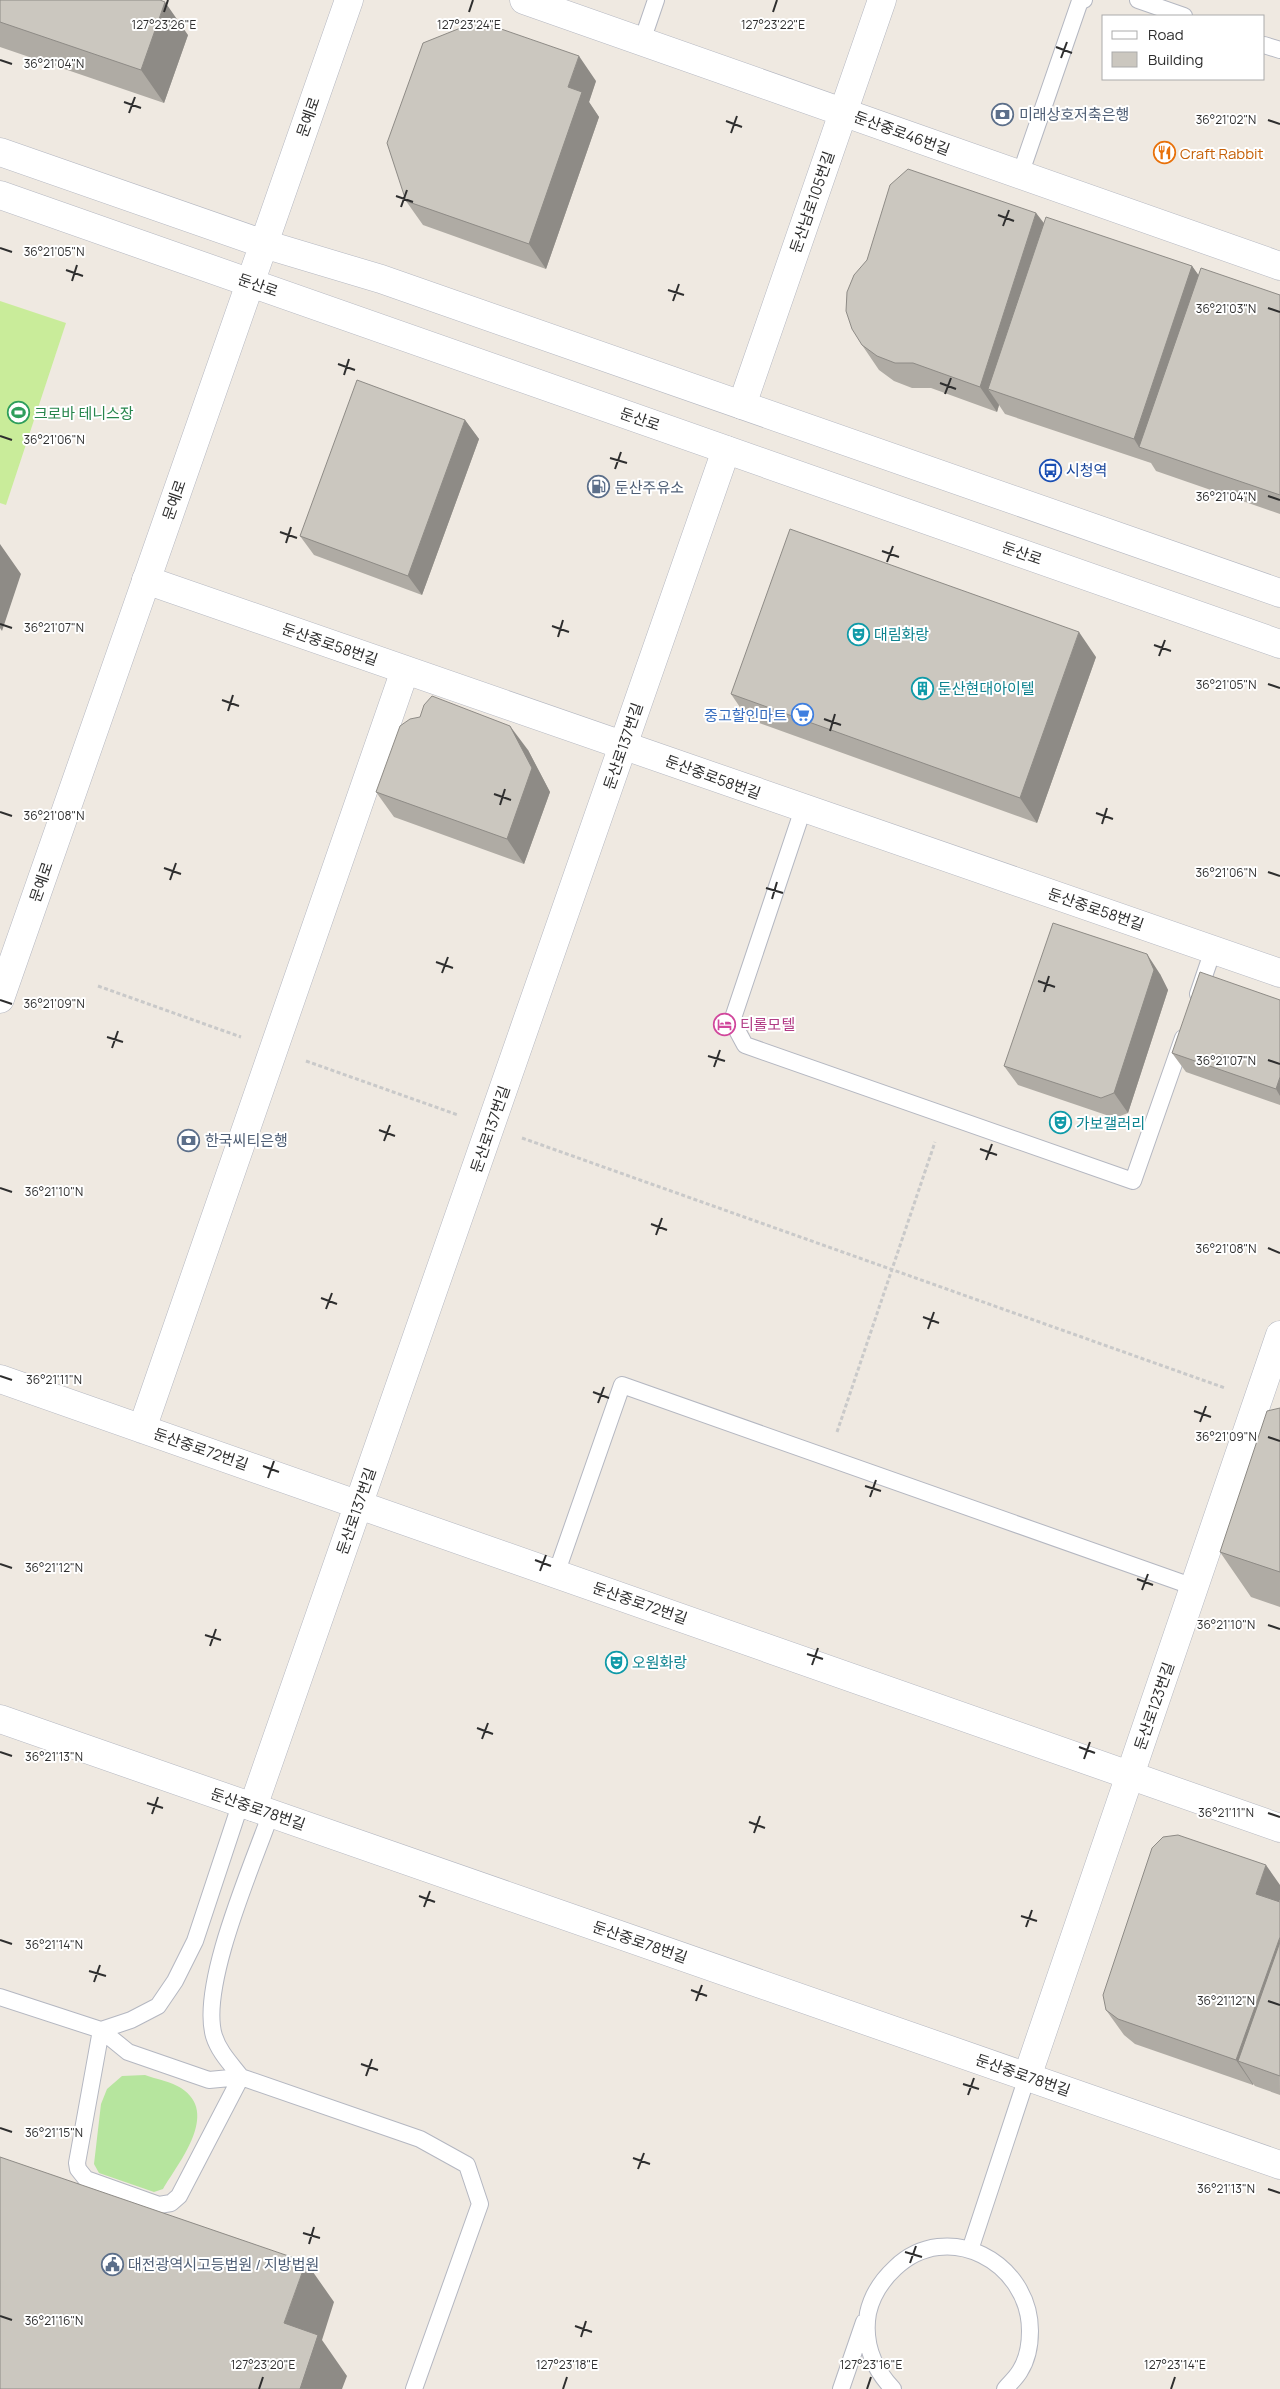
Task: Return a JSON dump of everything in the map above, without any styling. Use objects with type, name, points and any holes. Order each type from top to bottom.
[{"type":"street","name":"문예로","points":[[0,999],[349,0]]},
{"type":"street","name":"둔산중로46번길","points":[[524,0],[1280,266]]},
{"type":"street","name":"둔산남로105번길","points":[[742,405],[882,0]]},
{"type":"street","points":[[0,152],[264,244],[381,280],[1280,593]]},
{"type":"street","name":"둔산로","points":[[0,195],[1280,644]]},
{"type":"street","name":"둔산로137번길","points":[[255,1808],[726,450]]},
{"type":"street","name":"둔산중로58번길","points":[[146,580],[1280,973]]},
{"type":"street","points":[[142,1429],[405,670]]},
{"type":"street","name":"둔산로123번길","points":[[1027,2076],[1280,1335]]},
{"type":"street","name":"둔산중로72번길","points":[[0,1379],[1280,1828]]},
{"type":"street","name":"둔산중로78번길","points":[[0,1719],[1280,2165]]},
{"type":"lane","points":[[642,41],[656,0]]},
{"type":"lane","points":[[1020,175],[1080,1],[1084,0]]},
{"type":"lane","points":[[1138,0],[1181,15]]},
{"type":"lane","points":[[1265,45],[1280,50]]},
{"type":"lane","points":[[804,809],[732,1021],[745,1045],[1133,1181],[1188,1025]]},
{"type":"lane","points":[[1194,1006],[1214,950]]},
{"type":"lane","points":[[556,1574],[622,1385],[828,1456],[1194,1587]]},
{"type":"lane","points":[[101,2030],[132,2020],[158,2006],[175,1982],[255,1808]]},
{"type":"lane","points":[[241,2077],[220,2051],[214,2035],[212,2006],[220,1957],[255,1808]]},
{"type":"lane","points":[[0,1997],[101,2030],[128,2052],[209,2080],[241,2077],[420,2139],[467,2164],[480,2204],[414,2389]]},
{"type":"lane","points":[[101,2030],[78,2169],[86,2179],[159,2205],[171,2204],[179,2196],[241,2077]]},
{"type":"lane","points":[[970,2250],[1027,2076]]},
{"type":"lane","points":[[841,2389],[871,2302],[884,2279],[902,2261],[926,2250],[952,2247],[978,2253],[1002,2267],[1020,2289],[1030,2315],[1030,2344],[1014,2389]]},
{"type":"lane","points":[[871,2302],[866,2327],[870,2353],[881,2376],[893,2389]]},
{"type":"lane","points":[[1005,2389],[1021,2370]]},
{"type":"path","points":[[98,986],[245,1039]]},
{"type":"path","points":[[300,1059],[1258,1400]]},
{"type":"path","points":[[828,1456],[944,1115]]},
{"type":"green space","name":"크로바 테니스장","points":[[0,301],[66,323],[6,505],[0,503]]},
{"type":"green space","points":[[145,2075],[169,2082],[181,2088],[192,2098],[197,2111],[197,2124],[186,2152],[163,2189],[154,2192],[99,2173],[94,2164],[101,2104],[107,2089],[122,2076]]},
{"type":"building","points":[[0,0],[160,0],[165,2],[141,70],[0,22]]},
{"type":"building","points":[[478,21],[579,56],[568,87],[582,92],[529,244],[406,201],[387,143],[423,43]]},
{"type":"building","points":[[908,169],[1036,213],[980,387],[913,363],[895,363],[877,356],[862,345],[852,329],[846,311],[847,292],[854,275],[867,260],[890,185]]},
{"type":"building","points":[[1046,217],[1192,266],[1134,439],[988,389]]},
{"type":"building","points":[[1201,268],[1280,295],[1280,495],[1139,447]]},
{"type":"building","points":[[357,380],[465,420],[408,576],[300,536]]},
{"type":"building","name":"둔산현대아이텔","points":[[790,529],[1079,632],[1020,798],[731,694]]},
{"type":"building","points":[[432,696],[510,726],[532,768],[507,839],[376,792],[400,726],[410,719],[420,717],[424,705]]},
{"type":"building","points":[[1053,923],[1147,954],[1154,970],[1114,1093],[1101,1098],[1004,1066]]},
{"type":"building","points":[[1200,972],[1280,1000],[1280,1077],[1276,1089],[1172,1053]]},
{"type":"building","points":[[1280,1408],[1280,1572],[1220,1552],[1267,1411]]},
{"type":"building","points":[[1178,1835],[1266,1865],[1256,1894],[1280,1902],[1280,1937],[1236,2060],[1118,2019],[1106,2010],[1103,1995],[1152,1848],[1163,1837]]},
{"type":"building","points":[[1280,1942],[1280,2076],[1238,2061]]},
{"type":"building","name":"대전광역시고등법원 / 지방법원","points":[[0,2157],[306,2262],[284,2323],[318,2335],[300,2389],[0,2389]]},
{"type":"place","name":"미래상호저축은행","points":[[1003,114]]},
{"type":"place","name":"Craft Rabbit","points":[[1164,153]]},
{"type":"place","name":"크로바 테니스장","points":[[18,413]]},
{"type":"place","name":"시청역","points":[[1050,470]]},
{"type":"place","name":"둔산주유소","points":[[599,487]]},
{"type":"place","name":"대림화랑","points":[[858,634]]},
{"type":"place","name":"둔산현대아이텔","points":[[922,688]]},
{"type":"place","name":"중고할인마트","points":[[803,715]]},
{"type":"place","name":"티롤모텔","points":[[724,1024]]},
{"type":"place","name":"가보갤러리","points":[[1060,1123]]},
{"type":"place","name":"한국씨티은행","points":[[189,1140]]},
{"type":"place","name":"오원화랑","points":[[616,1662]]},
{"type":"place","name":"대전광역시고등법원 / 지방법원","points":[[112,2264]]}]
